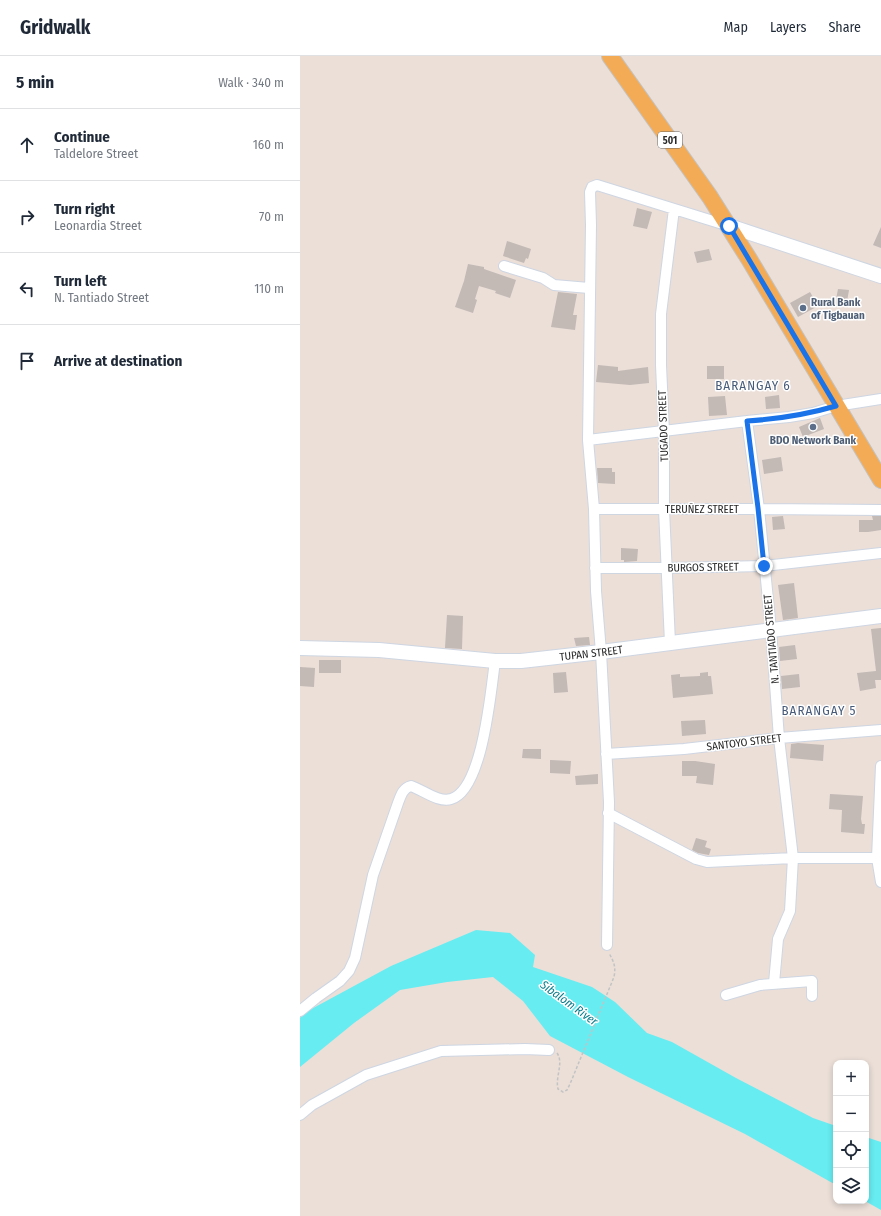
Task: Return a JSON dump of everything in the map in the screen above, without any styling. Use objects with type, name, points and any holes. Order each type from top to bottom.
[{"type":"main road","name":"501","points":[[610,56],[710,196],[881,480]]},
{"type":"main road","points":[[729,226],[881,276]]},
{"type":"main road","name":"TUPAN STREET","points":[[300,648],[380,650],[495,660],[528,660],[881,616]]},
{"type":"street","points":[[607,945],[609,802],[595,568],[594,509],[588,440],[591,225],[590,192],[592,187],[597,185],[729,226]]},
{"type":"street","name":"TUGADO STREET","points":[[670,643],[664,509],[661,314],[674,209]]},
{"type":"street","points":[[504,266],[543,278],[554,286],[590,288]]},
{"type":"street","points":[[588,440],[747,421],[789,418],[836,406],[881,399]]},
{"type":"street","name":"N. TANTIADO STREET","points":[[747,421],[771,630],[779,738],[793,858],[790,910],[778,939],[774,983]]},
{"type":"street","name":"TERUÑEZ STREET","points":[[594,509],[758,508],[881,510]]},
{"type":"street","name":"BURGOS STREET","points":[[595,568],[764,566],[881,553]]},
{"type":"street","points":[[300,1011],[340,981],[349,971],[355,958],[373,875],[401,794],[406,788],[411,786],[437,798],[451,800],[464,790],[474,772],[481,750],[495,660]]},
{"type":"street","name":"SANTOYO STREET","points":[[606,754],[684,749],[779,738],[881,730]]},
{"type":"street","points":[[881,766],[879,858],[881,882]]},
{"type":"street","points":[[608,812],[696,859],[707,862],[793,858],[879,858]]},
{"type":"street","points":[[726,995],[760,985],[812,981],[812,996]]},
{"type":"street","points":[[300,1115],[312,1106],[366,1075],[442,1051],[524,1049],[549,1050]]},
{"type":"path","points":[[549,1050],[554,1050],[558,1054],[560,1060],[557,1084],[558,1089],[562,1092],[567,1090],[574,1076],[614,977],[616,968],[608,951],[607,945]]},
{"type":"water","name":"Sibalom River","points":[[476,930],[510,933],[535,955],[533,967],[592,987],[615,1002],[647,1033],[672,1042],[736,1078],[813,1118],[833,1125],[833,1183],[745,1134],[628,1077],[550,1036],[523,1001],[493,977],[447,982],[400,990],[354,1023],[300,1067],[300,1018],[304,1013],[391,966]]},
{"type":"water","points":[[869,1138],[881,1142],[881,1210],[869,1203]]},
{"type":"building","points":[[637,208],[652,212],[647,229],[633,226]]},
{"type":"building","points":[[881,227],[881,248],[873,245]]},
{"type":"building","points":[[507,241],[531,249],[528,259],[526,258],[524,263],[503,256]]},
{"type":"building","points":[[709,249],[712,260],[697,263],[694,252]]},
{"type":"building","points":[[468,264],[484,267],[484,269],[516,280],[510,298],[495,293],[496,291],[479,286],[473,313],[455,307]]},
{"type":"building","points":[[838,289],[849,290],[846,307],[835,305]]},
{"type":"building","points":[[558,292],[577,294],[573,315],[577,315],[575,330],[551,327]]},
{"type":"building","points":[[810,292],[818,306],[798,317],[790,303]]},
{"type":"building","points":[[598,365],[618,367],[618,371],[648,367],[649,383],[630,385],[596,382]]},
{"type":"building","points":[[707,366],[724,366],[724,379],[707,379]]},
{"type":"building","points":[[779,395],[780,408],[766,409],[765,397]]},
{"type":"building","points":[[725,396],[727,415],[709,416],[708,397]]},
{"type":"building","points":[[820,418],[824,429],[803,437],[799,427]]},
{"type":"building","points":[[781,457],[783,471],[764,474],[762,460]]},
{"type":"building","points":[[597,468],[612,468],[612,472],[615,472],[615,484],[598,483]]},
{"type":"building","points":[[783,516],[785,529],[773,530],[772,517]]},
{"type":"building","points":[[872,516],[881,516],[881,530],[859,532],[859,520],[873,520]]},
{"type":"building","points":[[621,548],[638,549],[637,561],[624,562],[624,560],[621,560]]},
{"type":"building","points":[[794,583],[798,618],[783,620],[778,585]]},
{"type":"building","points":[[447,615],[463,616],[462,649],[445,648]]},
{"type":"building","points":[[881,628],[881,680],[875,680],[876,688],[860,691],[857,673],[876,671],[871,629]]},
{"type":"building","points":[[589,637],[590,645],[576,646],[574,638]]},
{"type":"building","points":[[795,645],[797,659],[780,661],[779,647]]},
{"type":"building","points":[[319,660],[341,660],[341,673],[319,673]]},
{"type":"building","points":[[300,667],[315,668],[314,687],[300,686]]},
{"type":"building","points":[[566,672],[568,692],[554,693],[553,673]]},
{"type":"building","points":[[708,672],[708,676],[711,676],[713,694],[673,698],[671,675],[680,674],[680,677],[700,676],[700,673]]},
{"type":"building","points":[[799,674],[800,687],[782,689],[781,676]]},
{"type":"building","points":[[705,720],[706,734],[682,736],[681,721]]},
{"type":"building","points":[[798,743],[824,745],[823,761],[790,758],[791,744]]},
{"type":"building","points":[[523,749],[541,749],[541,759],[522,758]]},
{"type":"building","points":[[550,760],[571,761],[570,774],[550,773]]},
{"type":"building","points":[[682,761],[715,764],[713,785],[696,783],[697,776],[682,776]]},
{"type":"building","points":[[598,774],[598,784],[576,785],[575,776]]},
{"type":"building","points":[[830,794],[863,796],[861,819],[862,824],[865,824],[864,834],[841,832],[842,810],[829,809]]},
{"type":"building","points":[[696,838],[707,841],[705,847],[711,849],[709,855],[692,850]]},
{"type":"place","name":"Rural Bank of Tigbauan","points":[[803,308]]},
{"type":"place","name":"BDO Network Bank","points":[[813,427]]},
{"type":"district","name":"BARANGAY 6","points":[[753,385]]},
{"type":"district","name":"BARANGAY 5","points":[[819,710]]},
{"type":"route","points":[[729,226],[836,406],[789,418],[747,421],[764,566]]}]
